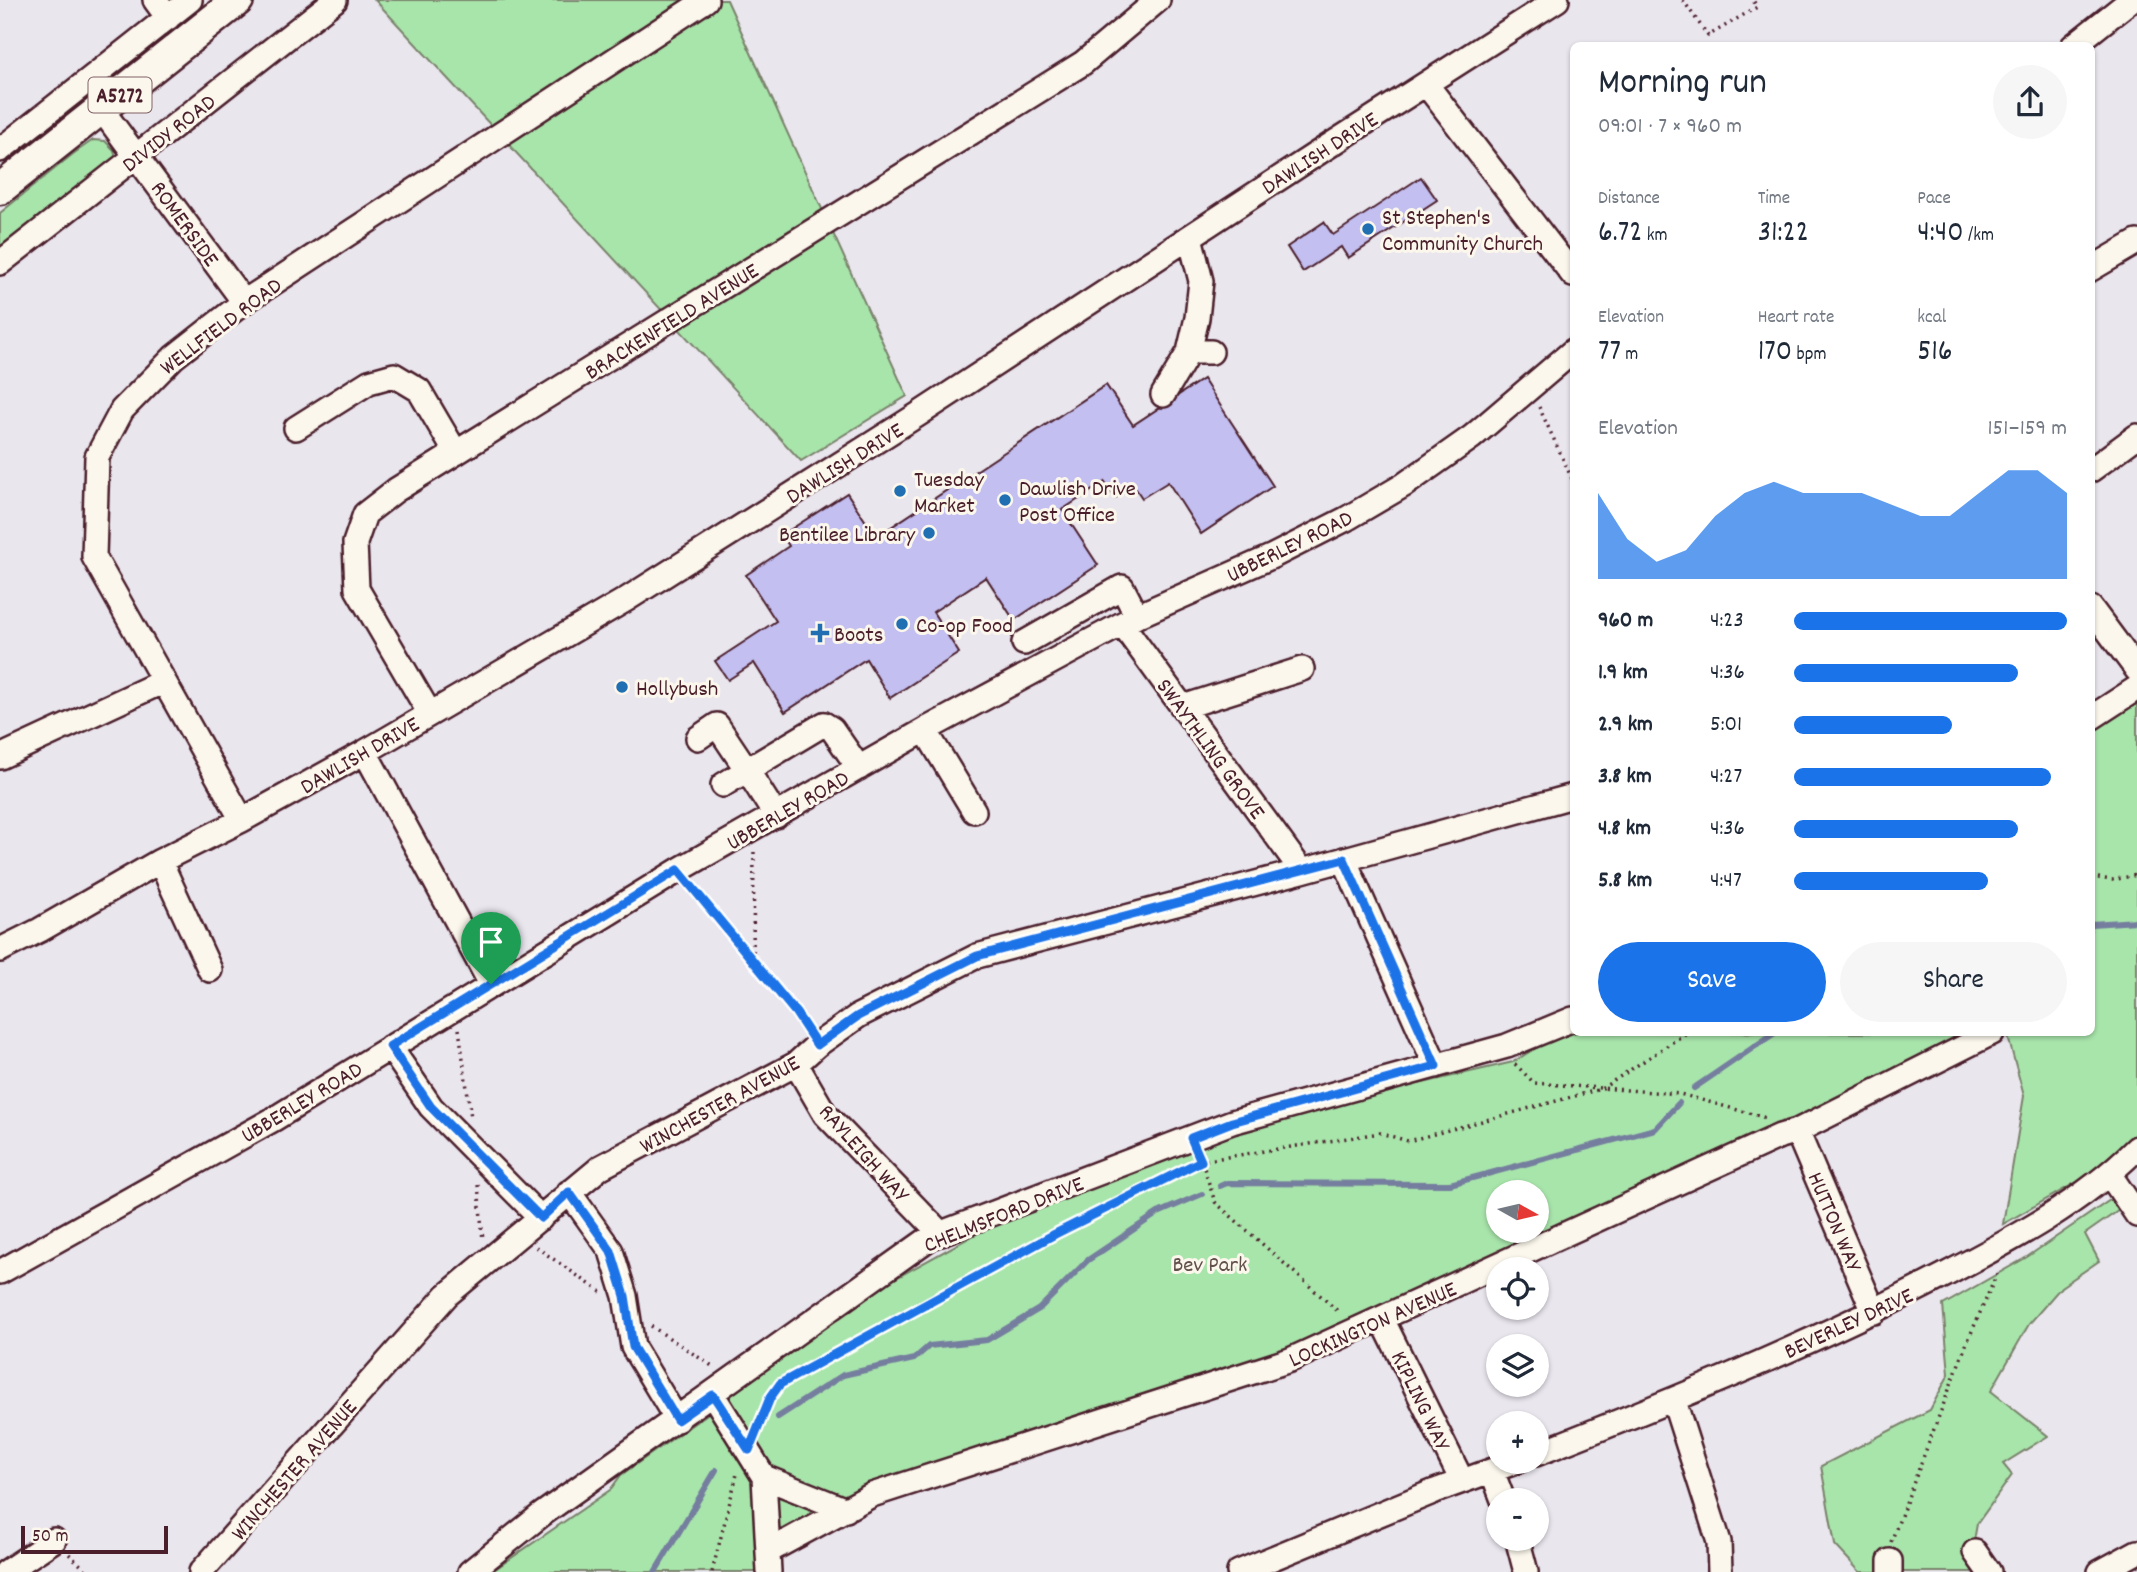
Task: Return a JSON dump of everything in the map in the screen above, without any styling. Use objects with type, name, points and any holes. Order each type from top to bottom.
[{"type":"main road","name":"A5272","points":[[0,189],[238,0]]},
{"type":"street","points":[[0,150],[162,9],[190,0]]},
{"type":"street","name":"DIVIDY ROAD","points":[[0,263],[335,0]]},
{"type":"street","name":"WELLFIELD ROAD","points":[[242,820],[94,557],[97,457],[122,410],[174,357],[244,302],[706,0]]},
{"type":"street","name":"BRACKENFIELD AVENUE","points":[[430,714],[357,589],[355,543],[365,514],[396,490],[1083,63],[1158,0]]},
{"type":"street","name":"DAWLISH DRIVE","points":[[0,950],[365,752],[627,599],[919,414],[1558,0]]},
{"type":"street","points":[[2078,42],[2131,0]]},
{"type":"street","points":[[1426,84],[1570,271]]},
{"type":"street","name":"ROMERSIDE","points":[[102,110],[244,302]]},
{"type":"street","points":[[1163,395],[1200,352],[1198,317],[1193,306],[1201,281],[1190,237]]},
{"type":"street","points":[[2095,268],[2137,242]]},
{"type":"street","name":"UBBERLEY ROAD","points":[[0,1272],[274,1119],[678,870],[925,730],[1130,620],[1273,556],[1358,512],[1404,485],[1472,437],[1570,354]]},
{"type":"street","points":[[296,428],[369,382],[394,375],[419,390],[456,453]]},
{"type":"street","points":[[2095,467],[2137,436]]},
{"type":"street","name":"SWAYTHLING GROVE","points":[[1024,643],[1122,587],[1130,620],[1183,707],[1302,872]]},
{"type":"street","points":[[2095,613],[2137,670]]},
{"type":"street","points":[[1183,707],[1302,669]]},
{"type":"street","points":[[0,757],[164,681]]},
{"type":"street","points":[[2095,715],[2137,688]]},
{"type":"street","points":[[723,785],[824,724],[832,729],[859,768]]},
{"type":"street","points":[[698,738],[717,725],[776,816]]},
{"type":"street","points":[[925,730],[974,811]]},
{"type":"street","points":[[365,752],[491,984]]},
{"type":"street","name":"WINCHESTER AVENUE","points":[[201,1572],[447,1295],[601,1167],[796,1064],[817,1045],[858,1016],[977,956],[1302,872],[1570,797]]},
{"type":"street","points":[[1344,859],[1436,1066]]},
{"type":"street","points":[[160,862],[210,970]]},
{"type":"street","name":"CHELMSFORD DRIVE","points":[[470,1572],[541,1515],[713,1395],[931,1237],[1232,1122],[1507,1046],[1570,1020]]},
{"type":"street","name":"LOCKINGTON AVENUE","points":[[769,1562],[872,1495],[1290,1360],[1788,1134],[1986,1036]]},
{"type":"street","points":[[390,1046],[431,1107],[541,1218]]},
{"type":"street","name":"RAYLEIGH WAY","points":[[796,1064],[825,1114],[941,1234]]},
{"type":"street","name":"HUTTON WAY","points":[[1788,1134],[1874,1312]]},
{"type":"street","name":"BEVERLEY DRIVE","points":[[1549,1449],[1674,1401],[1874,1312],[2013,1239],[2110,1175],[2137,1148]]},
{"type":"street","points":[[2110,1175],[2137,1215]]},
{"type":"street","points":[[569,1192],[611,1251],[625,1296],[633,1347],[677,1420]]},
{"type":"street","name":"KIPLING WAY","points":[[1382,1319],[1462,1481]]},
{"type":"street","points":[[713,1395],[764,1477],[769,1562]]},
{"type":"street","points":[[1674,1401],[1719,1542],[1720,1572]]},
{"type":"street","points":[[1239,1572],[1486,1473]]},
{"type":"street","points":[[764,1477],[846,1510]]},
{"type":"street","points":[[6,1572],[54,1540]]},
{"type":"street","points":[[1520,1551],[1526,1572]]},
{"type":"street","points":[[1975,1552],[1989,1572]]},
{"type":"street","points":[[2099,1572],[2137,1552]]},
{"type":"path","points":[[1683,0],[1708,36],[1756,7],[1753,0]]},
{"type":"path","points":[[1530,388],[1570,475]]},
{"type":"path","points":[[753,961],[754,829]]},
{"type":"path","points":[[678,870],[796,1013],[817,1045]]},
{"type":"path","points":[[2095,878],[2112,880],[2137,876]]},
{"type":"path","points":[[712,1572],[736,1477],[770,1398],[780,1384],[1055,1234],[1201,1161],[1380,1133],[1408,1141],[1601,1090],[1682,1036]]},
{"type":"path","points":[[1507,1046],[1513,1062],[1534,1083],[1681,1094],[1763,1117],[1788,1134]]},
{"type":"path","points":[[1191,1138],[1215,1202],[1358,1329]]},
{"type":"path","points":[[1890,1567],[1891,1540],[1966,1345],[2013,1239]]},
{"type":"path","points":[[54,1540],[88,1572]]},
{"type":"green space","points":[[375,0],[727,0],[907,396],[801,461]]},
{"type":"green space","points":[[93,140],[105,141],[114,150],[116,158],[0,250],[0,213]]},
{"type":"green space","points":[[2137,698],[2137,1133],[2103,1167],[2003,1224],[2024,1096],[2008,1036],[2095,1036],[2095,726]]},
{"type":"green space","name":"Bev Park","points":[[1570,1030],[1570,1036],[1964,1036],[1866,1088],[1549,1235],[1549,1180],[1486,1180],[1486,1243],[1532,1243],[1502,1257],[1486,1257],[1486,1265],[1343,1331],[890,1484],[843,1496],[759,1546],[758,1572],[491,1572],[610,1490],[621,1475],[720,1405],[747,1379],[887,1283],[974,1235],[1082,1187],[1272,1118],[1513,1062]]},
{"type":"green space","points":[[2110,1200],[2122,1208],[2085,1234],[2099,1261],[2061,1287],[2029,1324],[1991,1391],[2048,1436],[2003,1464],[2012,1475],[1977,1524],[1972,1552],[1986,1572],[1860,1572],[1835,1545],[1821,1466],[1930,1410],[1949,1374],[1943,1305],[2027,1257]]},
{"type":"building","name":"St Stephen's Community Church","points":[[1421,177],[1437,200],[1348,258],[1341,247],[1303,272],[1287,247],[1324,222],[1333,235]]},
{"type":"building","points":[[1203,379],[1273,486],[1201,534],[1168,482],[1142,498],[1134,486],[1115,498],[1105,482],[1062,510],[1098,565],[1014,620],[986,577],[933,612],[959,653],[890,698],[866,659],[785,712],[754,663],[728,680],[715,661],[776,621],[746,575],[789,546],[782,535],[847,493],[876,537],[1106,385],[1133,425]]},
{"type":"waterway","points":[[2095,924],[2137,921]]},
{"type":"waterway","points":[[1694,1088],[1770,1036]]},
{"type":"waterway","points":[[1220,1186],[1227,1183],[1450,1184],[1655,1129],[1679,1103]]},
{"type":"waterway","points":[[778,1417],[843,1375],[914,1359],[929,1346],[987,1340],[1039,1309],[1088,1260],[1158,1213],[1202,1194]]},
{"type":"waterway","points":[[655,1572],[716,1470]]},
{"type":"place","name":"St Stephen's Community Church","points":[[1368,229]]},
{"type":"place","name":"Tuesday Market","points":[[900,491]]},
{"type":"place","name":"Dawlish Drive Post Office","points":[[1005,500]]},
{"type":"place","name":"Bentilee Library","points":[[929,533]]},
{"type":"place","name":"Co-op Food","points":[[902,624]]},
{"type":"place","name":"Boots","points":[[820,633]]},
{"type":"place","name":"Hollybush","points":[[622,687]]},
{"type":"route","points":[[1344,859],[1436,1066],[1232,1122],[1191,1138],[1201,1161],[1055,1234],[780,1384],[770,1398],[749,1450],[713,1395],[677,1420],[633,1347],[625,1296],[611,1251],[569,1192],[541,1218],[431,1107],[390,1046],[491,984],[678,870],[796,1013],[817,1045],[858,1016],[977,956],[1344,859]]}]
